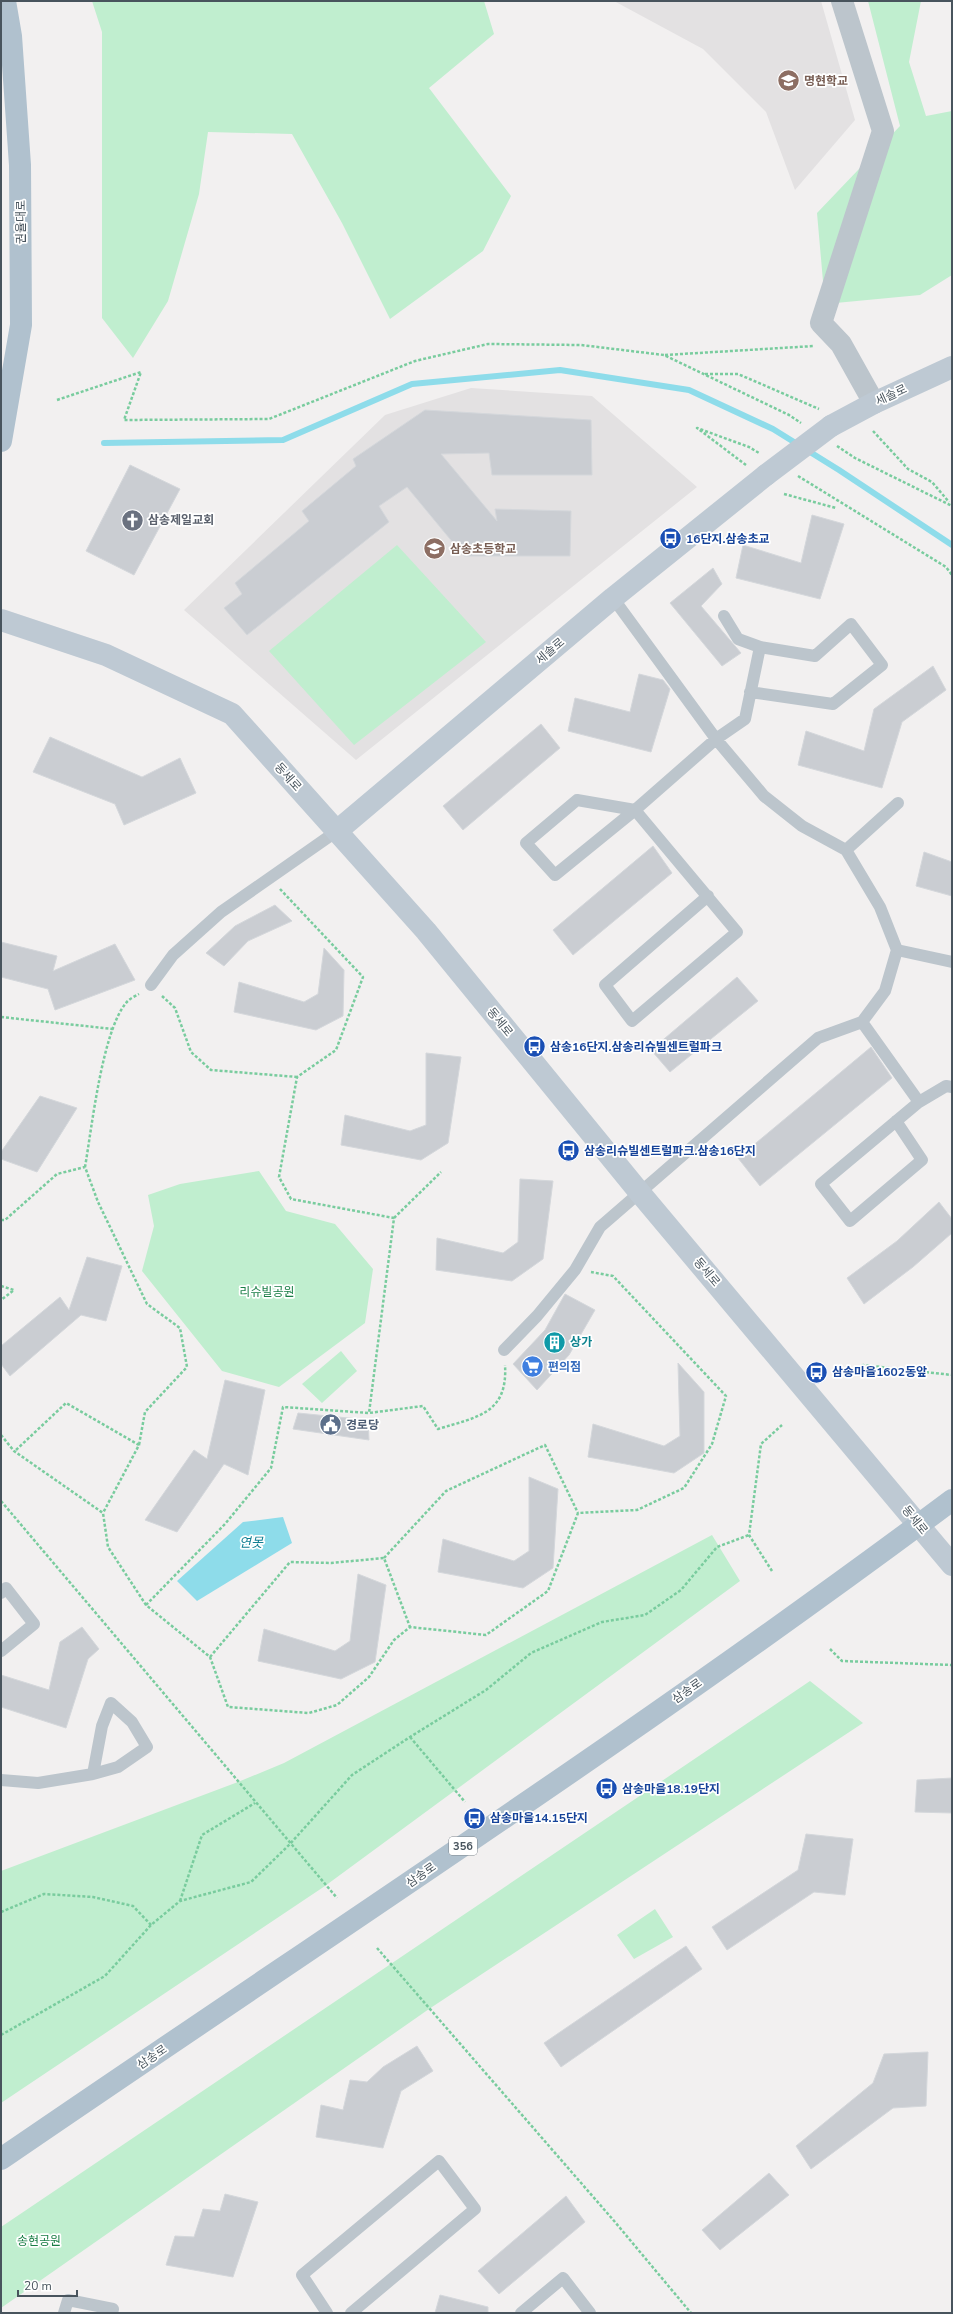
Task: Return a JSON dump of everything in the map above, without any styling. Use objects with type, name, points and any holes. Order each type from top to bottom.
[{"type":"main road","name":"권율대로","points":[[1,441],[21,325],[20,165],[11,36],[5,1]]},
{"type":"main road","name":"세솔로","points":[[337,831],[613,598],[758,465],[874,403],[952,367]]},
{"type":"main road","name":"동세로","points":[[1,620],[106,655],[232,714],[426,932],[640,1194],[952,1565]]},
{"type":"main road","name":"삼송로","points":[[1,2159],[457,1850],[800,1612],[952,1500]]},
{"type":"street","points":[[842,1],[883,131],[821,323],[841,344],[874,403]]},
{"type":"lane","points":[[504,1350],[537,1316],[575,1270],[600,1227],[640,1194],[818,1038],[862,1022],[885,991],[897,950],[880,907],[846,850],[802,826],[764,796],[716,739],[613,598]]},
{"type":"lane","points":[[724,616],[738,639],[760,646],[815,656],[851,624],[882,664],[833,704],[750,692]]},
{"type":"lane","points":[[708,896],[605,985],[632,1021],[737,932],[708,896],[635,810],[577,800],[526,843],[554,876],[635,810],[716,739],[744,719],[760,646]]},
{"type":"lane","points":[[846,850],[898,803]]},
{"type":"lane","points":[[151,985],[173,955],[221,912],[268,877],[337,831]]},
{"type":"lane","points":[[897,950],[952,962]]},
{"type":"lane","points":[[862,1022],[919,1102]]},
{"type":"lane","points":[[896,1121],[922,1160],[850,1221],[821,1184],[896,1121],[919,1102],[946,1086],[952,1087]]},
{"type":"lane","points":[[1,1593],[6,1588],[34,1624],[1,1651]]},
{"type":"lane","points":[[1,1780],[38,1783],[93,1774],[118,1767],[147,1747],[132,1722],[111,1703],[102,1726],[93,1774]]},
{"type":"lane","points":[[327,2313],[302,2275],[439,2161],[475,2209],[351,2313]]},
{"type":"lane","points":[[521,2313],[563,2278],[590,2313]]},
{"type":"lane","points":[[64,2313],[68,2300],[113,2309],[112,2313]]},
{"type":"path","points":[[57,400],[141,372],[124,420],[269,419],[415,361],[488,344],[581,345],[664,355],[822,345]]},
{"type":"path","points":[[664,355],[789,415],[802,424]]},
{"type":"path","points":[[703,374],[738,374],[829,427],[895,479],[951,505]]},
{"type":"path","points":[[697,428],[749,447],[758,465],[697,428]]},
{"type":"path","points":[[873,431],[908,469],[932,482],[951,505]]},
{"type":"path","points":[[793,474],[946,567],[952,575]]},
{"type":"path","points":[[784,494],[836,508]]},
{"type":"path","points":[[210,1657],[290,1562],[330,1563],[384,1558],[446,1492],[545,1445],[578,1513],[548,1591],[486,1635],[410,1627],[394,1640],[369,1677],[337,1705],[309,1713],[228,1707],[210,1657],[146,1605],[108,1547],[103,1513],[139,1445],[145,1412],[187,1367],[180,1328],[147,1304],[98,1202],[85,1167],[98,1087],[113,1029],[126,1002],[151,985],[175,1008],[191,1052],[211,1070],[297,1077],[336,1050],[363,977],[268,877]]},
{"type":"path","points":[[1,1017],[113,1029]]},
{"type":"path","points":[[297,1077],[279,1177],[291,1199],[394,1218]]},
{"type":"path","points":[[1,1220],[5,1220],[57,1174],[85,1167]]},
{"type":"path","points":[[370,1413],[394,1218],[441,1172]]},
{"type":"path","points":[[575,1270],[613,1276],[726,1396],[712,1444],[684,1488],[638,1510],[578,1513]]},
{"type":"path","points":[[1,1286],[14,1290],[1,1300]]},
{"type":"path","points":[[146,1605],[225,1524],[271,1468],[283,1407],[370,1413],[423,1406],[438,1428],[481,1416],[500,1400],[505,1374],[504,1350]]},
{"type":"path","points":[[845,1377],[864,1365],[952,1375]]},
{"type":"path","points":[[16,1450],[66,1403],[139,1445]]},
{"type":"path","points":[[772,1571],[749,1535],[761,1444],[782,1425]]},
{"type":"path","points":[[1,1435],[14,1451],[103,1513]]},
{"type":"path","points":[[1,1501],[255,1803],[337,1898]]},
{"type":"path","points":[[1,2035],[105,1976],[151,1925],[180,1901],[251,1882],[290,1844],[352,1775],[486,1690],[532,1653],[602,1622],[645,1615],[681,1590],[717,1547],[749,1535]]},
{"type":"path","points":[[384,1558],[410,1627]]},
{"type":"path","points":[[830,1649],[842,1661],[952,1665]]},
{"type":"path","points":[[410,1737],[465,1802]]},
{"type":"path","points":[[180,1901],[202,1836],[255,1803]]},
{"type":"path","points":[[1,1912],[44,1894],[93,1897],[133,1906],[151,1925]]},
{"type":"path","points":[[377,1948],[615,2222],[691,2313]]},
{"type":"shaded area","name":"명현학교","points":[[614,1],[821,1],[855,120],[795,190],[766,112],[703,49]]},
{"type":"shaded area","name":"삼송초등학교","points":[[471,388],[592,396],[697,487],[356,760],[184,610],[385,415]]},
{"type":"green space","points":[[92,1],[484,1],[494,34],[429,88],[511,196],[483,251],[390,319],[342,223],[292,134],[208,132],[199,194],[168,301],[133,358],[102,318],[102,32]]},
{"type":"green space","points":[[868,1],[921,1],[909,62],[926,116],[952,111],[952,275],[920,295],[825,304],[817,213],[900,126]]},
{"type":"green space","points":[[397,545],[486,642],[354,745],[269,651]]},
{"type":"green space","name":"리슈빌공원","points":[[259,1171],[286,1211],[335,1224],[373,1269],[365,1323],[279,1387],[222,1371],[142,1271],[154,1226],[148,1195],[180,1184]]},
{"type":"green space","points":[[341,1351],[357,1371],[322,1403],[302,1384]]},
{"type":"green space","points":[[712,1535],[740,1581],[325,1886],[1,2103],[1,1871],[238,1782],[284,1763]]},
{"type":"green space","name":"송현공원","points":[[810,1681],[863,1723],[429,2009],[1,2308],[1,2227]]},
{"type":"green space","points":[[655,1909],[673,1937],[634,1959],[617,1935]]},
{"type":"water","name":"연못","points":[[283,1517],[292,1543],[197,1601],[177,1581],[243,1522]]},
{"type":"building","points":[[425,410],[591,420],[592,475],[492,475],[489,453],[441,454],[497,521],[495,509],[571,511],[570,556],[464,556],[407,487],[379,506],[389,522],[247,635],[224,608],[242,594],[235,583],[309,521],[302,511],[356,466],[353,459]]},
{"type":"building","name":"삼송제일교회","points":[[130,465],[180,489],[134,575],[86,551]]},
{"type":"building","points":[[812,515],[844,524],[820,599],[736,578],[743,545],[801,563]]},
{"type":"building","points":[[713,568],[722,584],[701,606],[741,653],[722,666],[670,603]]},
{"type":"building","points":[[933,666],[946,690],[902,722],[882,788],[798,765],[806,731],[864,751],[874,709]]},
{"type":"building","points":[[639,674],[663,680],[670,689],[651,752],[568,731],[575,698],[630,712]]},
{"type":"building","points":[[541,724],[560,748],[463,830],[443,806]]},
{"type":"building","points":[[50,737],[142,777],[180,758],[196,793],[124,825],[115,804],[33,772]]},
{"type":"building","points":[[653,846],[672,873],[573,955],[553,930]]},
{"type":"building","points":[[924,852],[952,862],[952,896],[916,886]]},
{"type":"building","points":[[275,905],[292,921],[248,941],[224,966],[206,953],[235,926]]},
{"type":"building","points":[[1,942],[57,956],[53,971],[115,944],[135,980],[55,1010],[48,989],[1,977]]},
{"type":"building","points":[[324,948],[344,970],[343,1016],[316,1030],[234,1012],[239,982],[304,1002],[318,994]]},
{"type":"building","points":[[737,977],[758,1001],[670,1072],[651,1050]]},
{"type":"building","points":[[871,1047],[892,1078],[760,1186],[738,1158]]},
{"type":"building","points":[[426,1053],[461,1057],[448,1143],[421,1160],[341,1145],[345,1115],[410,1131],[426,1125]]},
{"type":"building","points":[[40,1096],[77,1108],[37,1172],[1,1159],[1,1152]]},
{"type":"building","points":[[520,1179],[553,1181],[543,1259],[512,1281],[436,1270],[437,1238],[503,1253],[518,1242]]},
{"type":"building","points":[[939,1202],[952,1219],[952,1233],[913,1267],[864,1304],[847,1278],[897,1241]]},
{"type":"building","points":[[87,1257],[122,1266],[106,1321],[81,1315],[10,1376],[1,1364],[1,1346],[60,1297],[69,1310]]},
{"type":"building","name":"상가","points":[[565,1294],[595,1310],[569,1355],[537,1390],[513,1364],[545,1330]]},
{"type":"building","points":[[678,1363],[704,1392],[704,1453],[674,1473],[588,1457],[593,1424],[664,1446],[680,1436]]},
{"type":"building","points":[[225,1380],[265,1390],[248,1475],[224,1464],[177,1532],[145,1520],[194,1450],[207,1459]]},
{"type":"building","name":"경로당","points":[[298,1413],[368,1420],[369,1440],[293,1429]]},
{"type":"building","points":[[529,1477],[558,1489],[553,1568],[523,1588],[438,1572],[443,1539],[514,1561],[529,1551]]},
{"type":"building","points":[[358,1574],[386,1585],[375,1662],[341,1679],[258,1661],[264,1629],[335,1651],[350,1641]]},
{"type":"building","points":[[82,1627],[99,1649],[88,1659],[66,1728],[1,1707],[1,1675],[49,1690],[60,1642]]},
{"type":"building","points":[[952,1778],[952,1813],[915,1812],[917,1780]]},
{"type":"building","points":[[806,1834],[853,1839],[845,1895],[814,1892],[727,1950],[712,1927],[798,1870]]},
{"type":"building","points":[[686,1946],[702,1969],[561,2067],[544,2043]]},
{"type":"building","points":[[417,2046],[433,2071],[401,2091],[383,2148],[316,2137],[321,2105],[343,2110],[350,2080],[367,2082],[383,2067]]},
{"type":"building","points":[[928,2052],[926,2106],[893,2108],[811,2169],[796,2146],[873,2083],[884,2054]]},
{"type":"building","points":[[769,2173],[789,2195],[720,2250],[702,2230]]},
{"type":"building","points":[[225,2194],[258,2202],[233,2277],[166,2265],[175,2236],[194,2237],[203,2209],[220,2211]]},
{"type":"building","points":[[566,2196],[585,2222],[499,2294],[478,2271]]},
{"type":"building","points":[[440,2295],[488,2307],[488,2313],[435,2313]]},
{"type":"waterway","points":[[104,443],[283,440],[412,384],[560,370],[689,390],[773,429],[839,470],[952,545]]},
{"type":"place","name":"명현학교","points":[[789,81]]},
{"type":"place","name":"삼송제일교회","points":[[133,520]]},
{"type":"place","name":"16단지.삼송초교","points":[[670,539]]},
{"type":"place","name":"삼송초등학교","points":[[434,549]]},
{"type":"place","name":"삼송16단지.삼송리슈빌센트럴파크","points":[[535,1047]]},
{"type":"place","name":"삼송리슈빌센트럴파크.삼송16단지","points":[[568,1151]]},
{"type":"place","name":"상가","points":[[555,1342]]},
{"type":"place","name":"편의점","points":[[532,1367]]},
{"type":"place","name":"삼송마을1602동앞","points":[[817,1372]]},
{"type":"place","name":"경로당","points":[[331,1425]]},
{"type":"place","name":"삼송마을18.19단지","points":[[606,1789]]},
{"type":"place","name":"삼송마을14.15단지","points":[[474,1818]]}]
